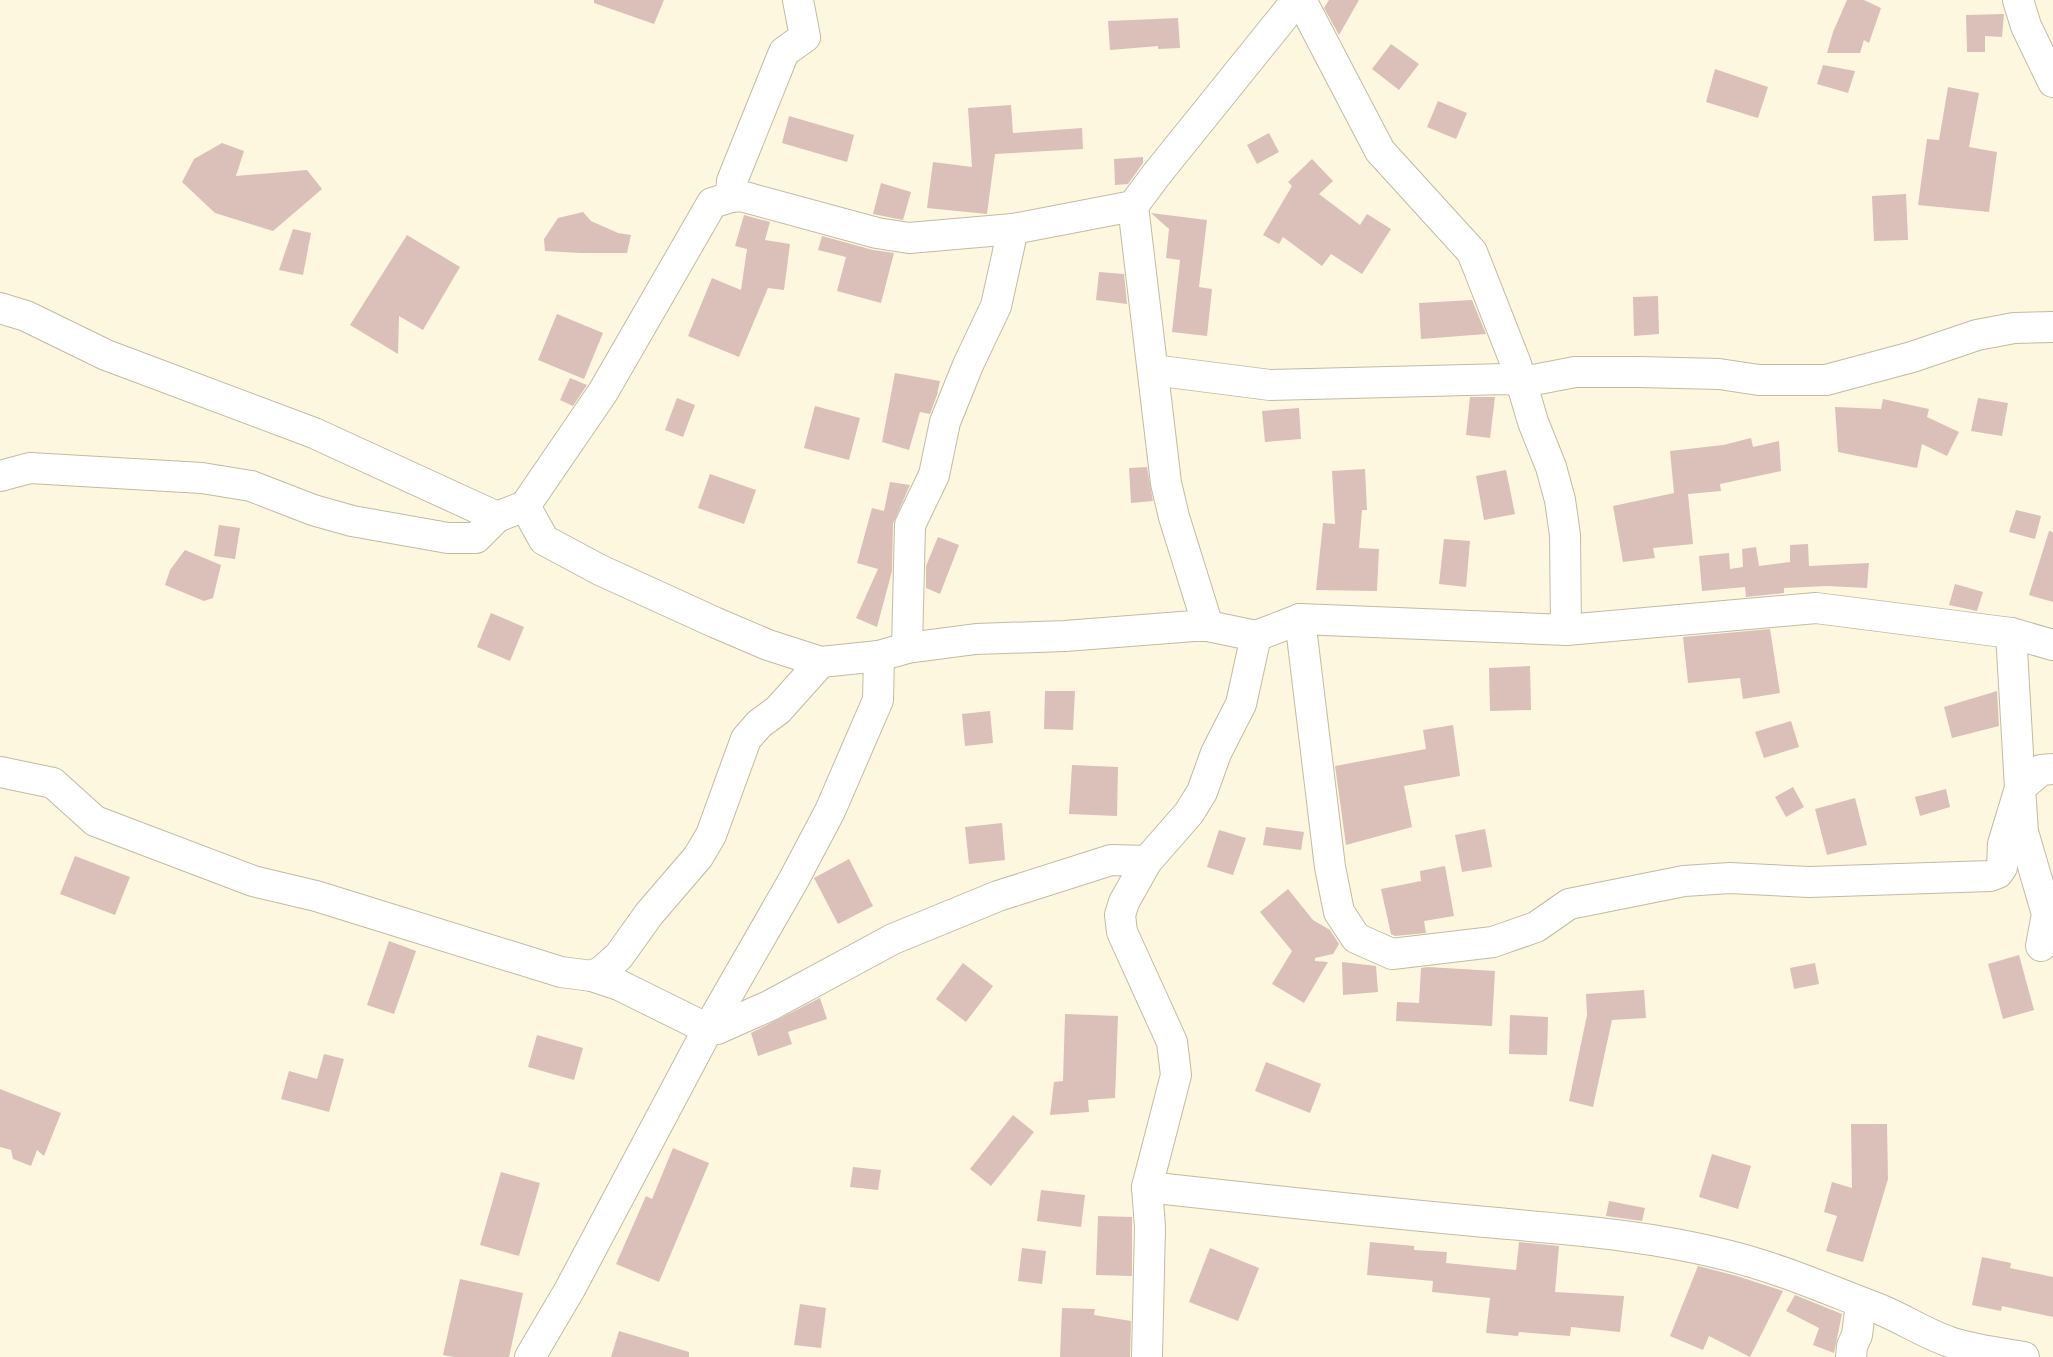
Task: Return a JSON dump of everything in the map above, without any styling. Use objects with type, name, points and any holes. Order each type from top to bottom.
[{"type":"street","points":[[731,197],[732,181],[784,52],[805,37],[798,0]]},
{"type":"street","points":[[0,476],[30,468],[202,478],[251,486],[313,510],[352,521],[448,538],[476,538],[497,517],[525,506],[603,392],[712,203],[741,196],[877,233],[909,238],[1013,229],[1133,206],[1297,0]]},
{"type":"street","points":[[1302,0],[1380,151],[1472,252],[1522,382],[1560,500],[1565,535],[1566,630]]},
{"type":"street","points":[[2018,0],[2026,26],[2053,82]]},
{"type":"street","points":[[1133,206],[1166,483],[1174,517],[1208,626]]},
{"type":"street","points":[[530,1357],[570,1289],[708,1029],[830,812],[878,700],[893,652],[910,525],[934,475],[945,422],[968,365],[996,306],[1013,229]]},
{"type":"street","points":[[0,308],[26,316],[106,356],[314,433],[497,517]]},
{"type":"street","points":[[1153,370],[1269,385],[1507,379],[1522,382],[1575,372],[1681,372],[1719,374],[1759,380],[1826,380],[1912,357],[1977,335],[2014,328],[2053,327]]},
{"type":"street","points":[[525,506],[544,540],[600,570],[768,645],[821,662],[976,639],[1065,636],[1208,626],[1256,636],[1300,619],[1566,630],[1816,608],[2011,633],[2053,645]]},
{"type":"street","points":[[1300,619],[1330,867],[1339,912],[1356,938],[1392,954],[1493,942],[1536,927],[1569,904],[1684,881],[1730,878],[1809,882],[1990,876],[1998,873],[2002,867],[2003,844],[2020,788],[2041,770],[2053,769]]},
{"type":"street","points":[[2011,633],[2023,832],[2047,914],[2041,946]]},
{"type":"street","points":[[1147,1357],[1150,1227],[1147,1187],[1176,1075],[1172,1042],[1121,929],[1120,915],[1124,902],[1147,861],[1190,813],[1202,792],[1216,753],[1241,704],[1256,636]]},
{"type":"street","points":[[592,976],[619,957],[649,914],[698,857],[711,835],[746,739],[759,724],[778,710],[821,662]]},
{"type":"street","points":[[0,772],[53,783],[95,821],[253,881],[316,896],[561,972],[592,976],[619,985],[708,1029],[717,1029],[769,1006],[893,939],[998,896],[1111,860],[1147,861]]},
{"type":"street","points":[[1147,1187],[1623,1235],[1678,1244],[1728,1255],[1801,1278],[1861,1304],[1881,1310],[1951,1343],[2024,1357]]},
{"type":"street","points":[[1851,1357],[1852,1346],[1857,1335],[1861,1304]]},
{"type":"building","points":[[594,0],[664,0],[654,24],[594,3]]},
{"type":"building","points":[[1329,0],[1359,0],[1339,35],[1324,8]]},
{"type":"building","points":[[1847,0],[1864,0],[1881,8],[1869,43],[1864,40],[1860,53],[1827,53],[1833,32]]},
{"type":"building","points":[[2004,14],[2002,37],[1985,36],[1985,52],[1967,52],[1966,15]]},
{"type":"building","points":[[1178,18],[1180,48],[1158,49],[1158,46],[1110,50],[1108,21]]},
{"type":"building","points":[[1391,44],[1419,64],[1399,90],[1372,69]]},
{"type":"building","points":[[1823,65],[1855,71],[1848,93],[1817,84]]},
{"type":"building","points":[[1715,69],[1768,87],[1758,118],[1706,102]]},
{"type":"building","points":[[1948,87],[1979,93],[1969,147],[1997,152],[1989,212],[1918,205],[1927,139],[1939,140]]},
{"type":"building","points":[[1438,101],[1467,113],[1456,139],[1427,127]]},
{"type":"building","points":[[1011,105],[1013,133],[1082,128],[1083,149],[995,154],[987,214],[927,208],[933,162],[972,167],[968,108]]},
{"type":"building","points":[[789,116],[854,135],[847,162],[782,143]]},
{"type":"building","points":[[1269,133],[1279,152],[1257,164],[1247,145]]},
{"type":"building","points":[[222,143],[244,151],[236,176],[307,170],[322,189],[273,231],[215,213],[182,182],[194,159]]},
{"type":"building","points":[[1143,157],[1143,163],[1128,184],[1115,185],[1114,159]]},
{"type":"building","points":[[1312,159],[1333,181],[1319,194],[1360,225],[1367,214],[1391,229],[1362,274],[1331,254],[1322,266],[1283,237],[1279,244],[1263,235],[1292,186],[1288,182]]},
{"type":"building","points":[[881,183],[911,192],[903,220],[873,214]]},
{"type":"building","points":[[1906,194],[1908,240],[1874,241],[1872,196]]},
{"type":"building","points":[[583,212],[591,221],[618,233],[631,235],[627,253],[545,251],[544,239],[558,218]]},
{"type":"building","points":[[1151,213],[1207,220],[1199,287],[1212,289],[1207,336],[1172,332],[1180,260],[1166,258],[1169,229]]},
{"type":"building","points":[[744,215],[770,222],[765,240],[790,244],[784,290],[768,288],[739,357],[688,336],[712,278],[741,290],[747,249],[735,246]]},
{"type":"building","points":[[293,229],[311,233],[303,275],[279,270]]},
{"type":"building","points":[[407,235],[460,267],[423,330],[399,316],[398,354],[350,325]]},
{"type":"building","points":[[822,236],[873,250],[894,253],[881,303],[837,291],[846,257],[818,250]]},
{"type":"building","points":[[1099,272],[1124,274],[1127,304],[1096,300]]},
{"type":"building","points":[[1658,296],[1659,334],[1634,336],[1633,297]]},
{"type":"building","points":[[1472,300],[1486,334],[1421,339],[1419,303]]},
{"type":"building","points":[[557,314],[603,333],[584,379],[538,360]]},
{"type":"building","points":[[895,373],[940,381],[930,414],[920,412],[909,450],[882,442]]},
{"type":"building","points":[[570,378],[587,385],[573,406],[560,400]]},
{"type":"building","points":[[1470,397],[1495,397],[1490,438],[1466,435]]},
{"type":"building","points":[[677,398],[695,405],[683,437],[665,430]]},
{"type":"building","points":[[1978,398],[2008,403],[2002,436],[1971,431]]},
{"type":"building","points":[[1883,399],[1929,409],[1927,417],[1959,432],[1947,456],[1922,444],[1917,468],[1838,452],[1835,407],[1881,409]]},
{"type":"building","points":[[815,406],[860,418],[849,460],[804,448]]},
{"type":"building","points":[[1299,408],[1301,439],[1265,442],[1262,411]]},
{"type":"building","points":[[1751,438],[1753,447],[1779,441],[1781,471],[1720,484],[1721,491],[1688,494],[1693,544],[1653,548],[1655,558],[1623,562],[1613,506],[1674,493],[1670,451],[1723,445]]},
{"type":"building","points":[[1147,467],[1153,501],[1131,503],[1129,468]]},
{"type":"building","points":[[1365,469],[1367,510],[1362,510],[1359,548],[1379,549],[1377,591],[1316,590],[1323,523],[1335,524],[1332,471]]},
{"type":"building","points":[[1506,470],[1515,514],[1484,520],[1476,476]]},
{"type":"building","points":[[710,474],[756,490],[744,524],[698,508]]},
{"type":"building","points":[[890,482],[910,485],[893,524],[892,571],[877,627],[856,618],[878,569],[857,563],[872,508],[884,511]]},
{"type":"building","points":[[2016,510],[2041,516],[2035,539],[2009,532]]},
{"type":"building","points":[[219,525],[240,528],[235,559],[214,556]]},
{"type":"building","points":[[2049,531],[2053,532],[2053,602],[2029,595]]},
{"type":"building","points":[[938,537],[959,545],[940,594],[926,588],[926,566]]},
{"type":"building","points":[[1444,539],[1470,541],[1466,587],[1439,584]]},
{"type":"building","points":[[1808,544],[1809,566],[1869,563],[1867,588],[1827,586],[1784,588],[1784,593],[1746,597],[1745,587],[1702,591],[1699,556],[1729,553],[1730,569],[1743,567],[1742,549],[1756,547],[1759,566],[1790,562],[1790,545]]},
{"type":"building","points":[[185,550],[221,565],[213,598],[204,601],[165,585],[170,570]]},
{"type":"building","points":[[1955,584],[1983,592],[1977,611],[1949,605]]},
{"type":"building","points":[[491,613],[524,627],[510,661],[477,647]]},
{"type":"building","points":[[1770,629],[1780,693],[1743,699],[1740,678],[1688,683],[1683,637]]},
{"type":"building","points":[[1530,666],[1531,710],[1490,711],[1489,668]]},
{"type":"building","points":[[1045,691],[1075,691],[1073,730],[1044,729]]},
{"type":"building","points":[[1997,691],[1999,726],[1952,738],[1944,707]]},
{"type":"building","points":[[990,711],[993,743],[965,746],[962,714]]},
{"type":"building","points":[[1791,721],[1799,747],[1764,758],[1755,732]]},
{"type":"building","points":[[1453,725],[1460,776],[1404,786],[1412,827],[1346,845],[1335,766],[1426,749],[1423,730]]},
{"type":"building","points":[[1072,765],[1118,767],[1117,816],[1069,814]]},
{"type":"building","points":[[1793,787],[1804,807],[1786,817],[1775,797]]},
{"type":"building","points":[[1946,789],[1950,807],[1920,816],[1915,797]]},
{"type":"building","points":[[1855,798],[1867,845],[1827,855],[1815,809]]},
{"type":"building","points":[[1002,823],[1005,860],[969,864],[965,827]]},
{"type":"building","points":[[1266,827],[1304,832],[1301,850],[1263,845]]},
{"type":"building","points":[[1485,829],[1492,867],[1462,872],[1455,835]]},
{"type":"building","points":[[1219,830],[1246,838],[1233,875],[1207,867]]},
{"type":"building","points":[[75,856],[130,877],[115,915],[60,894]]},
{"type":"building","points":[[849,859],[873,906],[838,924],[814,878]]},
{"type":"building","points":[[1445,866],[1454,916],[1424,921],[1426,933],[1395,936],[1391,934],[1381,889],[1421,881],[1420,871]]},
{"type":"building","points":[[1288,889],[1313,920],[1330,930],[1339,944],[1333,954],[1315,958],[1315,961],[1328,962],[1304,1003],[1272,984],[1292,951],[1260,912]]},
{"type":"building","points":[[389,941],[416,951],[394,1014],[367,1005]]},
{"type":"building","points":[[2019,955],[2034,1010],[2003,1019],[1988,964]]},
{"type":"building","points":[[1342,962],[1376,966],[1378,992],[1343,995]]},
{"type":"building","points":[[963,963],[993,986],[966,1022],[936,999]]},
{"type":"building","points":[[1815,963],[1819,984],[1794,989],[1790,968]]},
{"type":"building","points":[[1421,968],[1495,971],[1492,1026],[1396,1021],[1397,1002],[1419,1003]]},
{"type":"building","points":[[1644,990],[1646,1018],[1612,1020],[1593,1107],[1569,1101],[1587,1015],[1586,994]]},
{"type":"building","points":[[820,998],[827,1019],[788,1032],[792,1044],[758,1056],[751,1033]]},
{"type":"building","points":[[1065,1014],[1118,1016],[1115,1098],[1088,1100],[1089,1112],[1050,1115],[1054,1082],[1063,1081]]},
{"type":"building","points":[[1510,1015],[1548,1017],[1547,1055],[1509,1054]]},
{"type":"building","points":[[537,1035],[583,1048],[574,1080],[528,1067]]},
{"type":"building","points":[[324,1054],[344,1059],[329,1112],[281,1099],[289,1071],[317,1079]]},
{"type":"building","points":[[1266,1062],[1321,1084],[1310,1113],[1255,1091]]},
{"type":"building","points":[[0,1089],[61,1113],[44,1156],[37,1150],[31,1166],[13,1159],[11,1150],[0,1147]]},
{"type":"building","points":[[1013,1115],[1034,1132],[991,1186],[970,1169]]},
{"type":"building","points":[[1851,1124],[1887,1124],[1888,1179],[1863,1262],[1826,1251],[1837,1216],[1824,1212],[1832,1182],[1852,1188]]},
{"type":"building","points":[[673,1148],[709,1163],[659,1282],[616,1264],[646,1196],[652,1199]]},
{"type":"building","points":[[1712,1154],[1751,1166],[1738,1209],[1699,1197]]},
{"type":"building","points":[[853,1167],[881,1170],[878,1190],[850,1187]]},
{"type":"building","points":[[501,1172],[540,1183],[519,1256],[480,1245]]},
{"type":"building","points":[[1041,1190],[1085,1195],[1081,1227],[1037,1221]]},
{"type":"building","points":[[1609,1201],[1645,1208],[1642,1221],[1606,1216]]},
{"type":"building","points":[[1098,1216],[1132,1217],[1132,1276],[1096,1275]]},
{"type":"building","points":[[1370,1242],[1414,1246],[1414,1250],[1447,1252],[1446,1263],[1516,1270],[1519,1242],[1559,1246],[1555,1292],[1624,1296],[1620,1332],[1571,1327],[1570,1336],[1519,1332],[1518,1336],[1486,1333],[1490,1298],[1432,1292],[1433,1281],[1367,1275]]},
{"type":"building","points":[[1022,1248],[1046,1251],[1042,1284],[1018,1281]]},
{"type":"building","points":[[1210,1248],[1259,1268],[1238,1321],[1189,1302]]},
{"type":"building","points":[[1982,1257],[2011,1263],[2010,1268],[2053,1277],[2053,1317],[2002,1306],[2001,1311],[1972,1305]]},
{"type":"building","points":[[1698,1266],[1783,1291],[1750,1357],[1709,1336],[1703,1350],[1670,1336]]},
{"type":"building","points":[[460,1279],[523,1293],[509,1357],[443,1355]]},
{"type":"building","points":[[1795,1295],[1842,1314],[1834,1353],[1813,1345],[1819,1328],[1786,1311]]},
{"type":"building","points":[[800,1304],[826,1308],[821,1348],[794,1345]]},
{"type":"building","points":[[1062,1308],[1095,1309],[1094,1315],[1131,1321],[1130,1357],[1060,1357]]},
{"type":"building","points":[[619,1331],[689,1352],[689,1357],[611,1357]]}]
